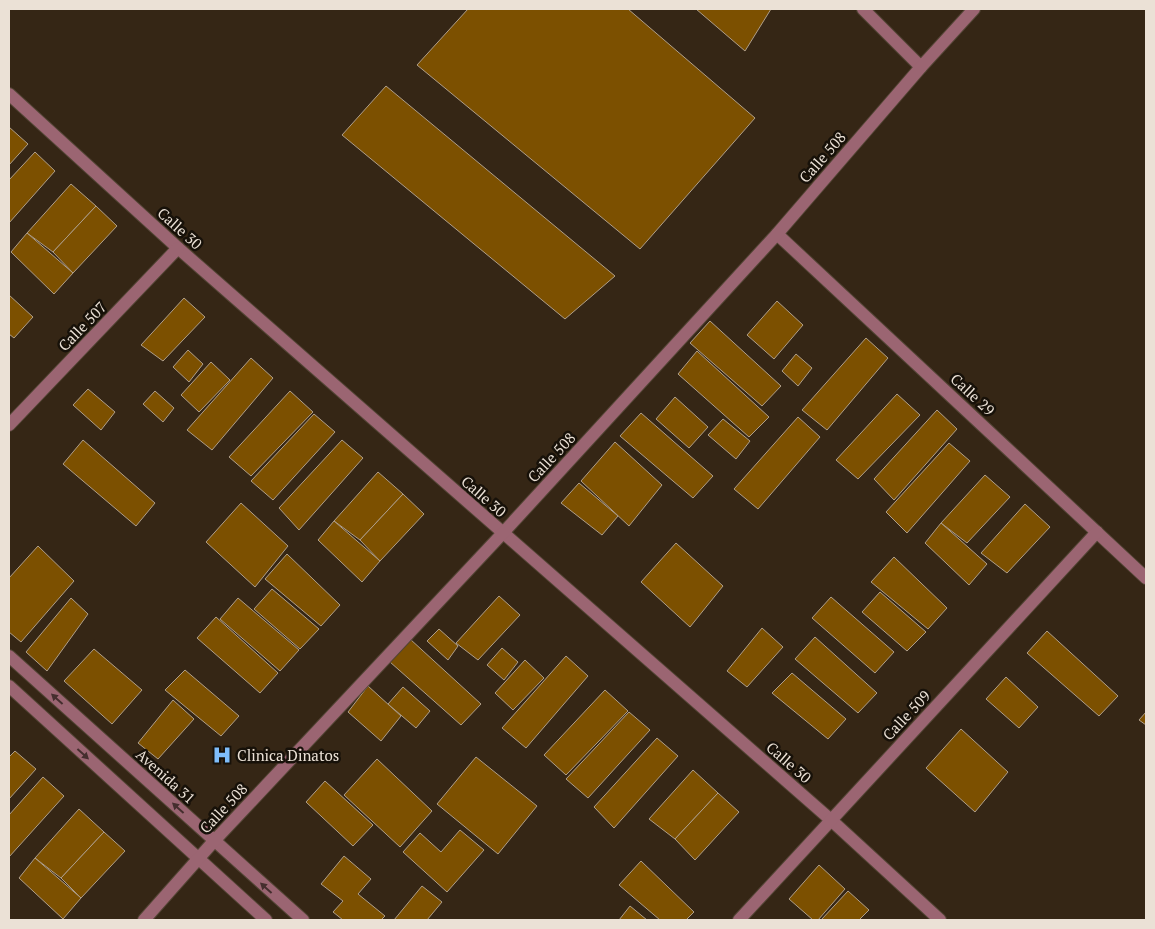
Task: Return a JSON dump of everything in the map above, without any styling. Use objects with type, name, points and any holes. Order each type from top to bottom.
[{"type":"street","points":[[863,9],[921,66]]},
{"type":"street","name":"Calle 508","points":[[144,920],[214,841],[502,534],[777,234],[921,66],[974,9]]},
{"type":"street","name":"Calle 30","points":[[9,94],[178,248],[502,534],[831,820],[940,920]]},
{"type":"street","name":"Calle 29","points":[[777,234],[1146,578]]},
{"type":"street","name":"Calle 507","points":[[9,425],[178,248]]},
{"type":"street","name":"Calle 509","points":[[739,920],[1096,532]]},
{"type":"street","name":"Avenida 31","points":[[9,656],[303,920]]},
{"type":"street","points":[[9,686],[266,920]]},
{"type":"building","points":[[468,9],[628,9],[755,118],[640,249],[417,65]]},
{"type":"building","points":[[696,9],[771,9],[745,51]]},
{"type":"building","points":[[386,86],[615,276],[565,319],[342,135]]},
{"type":"building","points":[[9,127],[28,144],[9,165]]},
{"type":"building","points":[[35,152],[55,171],[9,223],[9,180]]},
{"type":"building","points":[[71,184],[96,206],[53,252],[27,233]]},
{"type":"building","points":[[96,206],[117,226],[73,273],[53,252]]},
{"type":"building","points":[[27,233],[73,273],[54,294],[11,252]]},
{"type":"building","points":[[9,295],[33,317],[14,338],[9,334]]},
{"type":"building","points":[[184,298],[205,317],[163,361],[141,345]]},
{"type":"building","points":[[777,301],[803,325],[774,359],[747,335]]},
{"type":"building","points":[[710,321],[781,386],[762,406],[690,343]]},
{"type":"building","points":[[866,338],[888,358],[827,430],[802,410]]},
{"type":"building","points":[[188,350],[203,364],[189,382],[173,367]]},
{"type":"building","points":[[697,351],[769,417],[749,437],[678,374]]},
{"type":"building","points":[[796,354],[812,368],[798,386],[782,371]]},
{"type":"building","points":[[251,358],[273,378],[212,450],[187,430]]},
{"type":"building","points":[[211,362],[230,380],[199,412],[181,395]]},
{"type":"building","points":[[88,389],[115,412],[101,430],[73,405]]},
{"type":"building","points":[[155,391],[174,408],[163,422],[143,404]]},
{"type":"building","points":[[290,391],[313,412],[251,476],[229,457]]},
{"type":"building","points":[[897,394],[920,415],[858,479],[836,460]]},
{"type":"building","points":[[675,397],[708,427],[689,448],[656,419]]},
{"type":"building","points":[[937,410],[957,429],[894,500],[874,479]]},
{"type":"building","points":[[641,413],[713,476],[693,498],[620,436]]},
{"type":"building","points":[[314,414],[335,432],[273,500],[251,481]]},
{"type":"building","points":[[798,417],[820,437],[758,509],[734,489]]},
{"type":"building","points":[[723,419],[750,441],[736,459],[708,435]]},
{"type":"building","points":[[83,440],[155,503],[136,526],[63,464]]},
{"type":"building","points":[[342,440],[363,458],[299,530],[279,508]]},
{"type":"building","points":[[615,442],[662,485],[629,526],[581,481]]},
{"type":"building","points":[[949,443],[970,461],[907,533],[886,512]]},
{"type":"building","points":[[378,472],[403,494],[360,540],[334,521]]},
{"type":"building","points":[[985,475],[1010,497],[967,543],[941,523]]},
{"type":"building","points":[[579,483],[618,516],[602,535],[561,503]]},
{"type":"building","points":[[403,494],[424,514],[380,561],[360,540]]},
{"type":"building","points":[[241,503],[288,546],[255,587],[206,542]]},
{"type":"building","points":[[1025,504],[1050,527],[1007,573],[981,553]]},
{"type":"building","points":[[334,521],[380,561],[362,582],[318,540]]},
{"type":"building","points":[[941,523],[987,564],[969,585],[925,543]]},
{"type":"building","points":[[676,543],[723,586],[690,627],[641,582]]},
{"type":"building","points":[[38,546],[74,581],[21,642],[9,632],[9,578]]},
{"type":"building","points":[[287,554],[340,605],[321,626],[265,579]]},
{"type":"building","points":[[894,557],[947,608],[928,629],[871,582]]},
{"type":"building","points":[[272,589],[319,629],[300,649],[254,609]]},
{"type":"building","points":[[880,592],[926,632],[907,651],[862,612]]},
{"type":"building","points":[[499,596],[520,615],[478,660],[456,643]]},
{"type":"building","points":[[831,597],[894,652],[875,673],[812,618]]},
{"type":"building","points":[[71,598],[88,614],[47,671],[26,652]]},
{"type":"building","points":[[238,598],[299,650],[280,671],[220,619]]},
{"type":"building","points":[[216,617],[278,673],[260,693],[197,638]]},
{"type":"building","points":[[762,628],[783,647],[747,687],[727,671]]},
{"type":"building","points":[[439,629],[458,646],[448,660],[427,641]]},
{"type":"building","points":[[1047,631],[1118,696],[1099,716],[1027,653]]},
{"type":"building","points":[[815,637],[877,693],[858,713],[795,659]]},
{"type":"building","points":[[410,639],[481,704],[461,725],[390,662]]},
{"type":"building","points":[[502,648],[518,662],[504,680],[487,665]]},
{"type":"building","points":[[94,649],[142,690],[112,724],[64,681]]},
{"type":"building","points":[[566,656],[588,676],[526,748],[502,728]]},
{"type":"building","points":[[525,660],[544,678],[513,710],[495,693]]},
{"type":"building","points":[[185,670],[239,716],[221,736],[165,690]]},
{"type":"building","points":[[792,673],[846,719],[828,739],[772,693]]},
{"type":"building","points":[[1006,677],[1038,707],[1019,728],[986,699]]},
{"type":"building","points":[[368,686],[401,716],[381,741],[348,712]]},
{"type":"building","points":[[403,687],[430,711],[416,728],[388,704]]},
{"type":"building","points":[[605,690],[628,711],[566,775],[544,755]]},
{"type":"building","points":[[173,700],[194,719],[158,759],[138,743]]},
{"type":"building","points":[[629,712],[650,730],[588,798],[566,779]]},
{"type":"building","points":[[1146,712],[1146,725],[1139,720]]},
{"type":"building","points":[[961,729],[1008,772],[975,812],[926,768]]},
{"type":"building","points":[[657,738],[678,756],[614,828],[594,807]]},
{"type":"building","points":[[15,751],[36,769],[9,799],[9,757]]},
{"type":"building","points":[[476,757],[537,806],[498,854],[437,804]]},
{"type":"building","points":[[377,759],[432,811],[400,847],[344,795]]},
{"type":"building","points":[[693,770],[718,793],[675,839],[649,819]]},
{"type":"building","points":[[43,777],[64,796],[9,857],[9,815]]},
{"type":"building","points":[[325,781],[373,825],[353,846],[306,802]]},
{"type":"building","points":[[718,793],[739,812],[695,860],[675,839]]},
{"type":"building","points":[[79,809],[104,832],[61,878],[35,858]]},
{"type":"building","points":[[460,830],[484,850],[447,892],[403,852],[420,833],[441,852]]},
{"type":"building","points":[[104,832],[125,851],[81,898],[61,878]]},
{"type":"building","points":[[344,856],[371,879],[358,894],[385,916],[381,920],[343,920],[333,912],[343,901],[321,884]]},
{"type":"building","points":[[35,858],[81,898],[63,919],[19,878]]},
{"type":"building","points":[[641,861],[694,912],[686,920],[660,920],[619,885]]},
{"type":"building","points":[[819,865],[845,889],[818,920],[813,920],[789,899]]},
{"type":"building","points":[[422,886],[442,902],[427,920],[394,920]]},
{"type":"building","points":[[848,891],[869,910],[859,920],[821,920]]},
{"type":"building","points":[[630,906],[647,920],[619,920]]},
{"type":"place","name":"Clinica Dinatos","points":[[222,755]]}]
